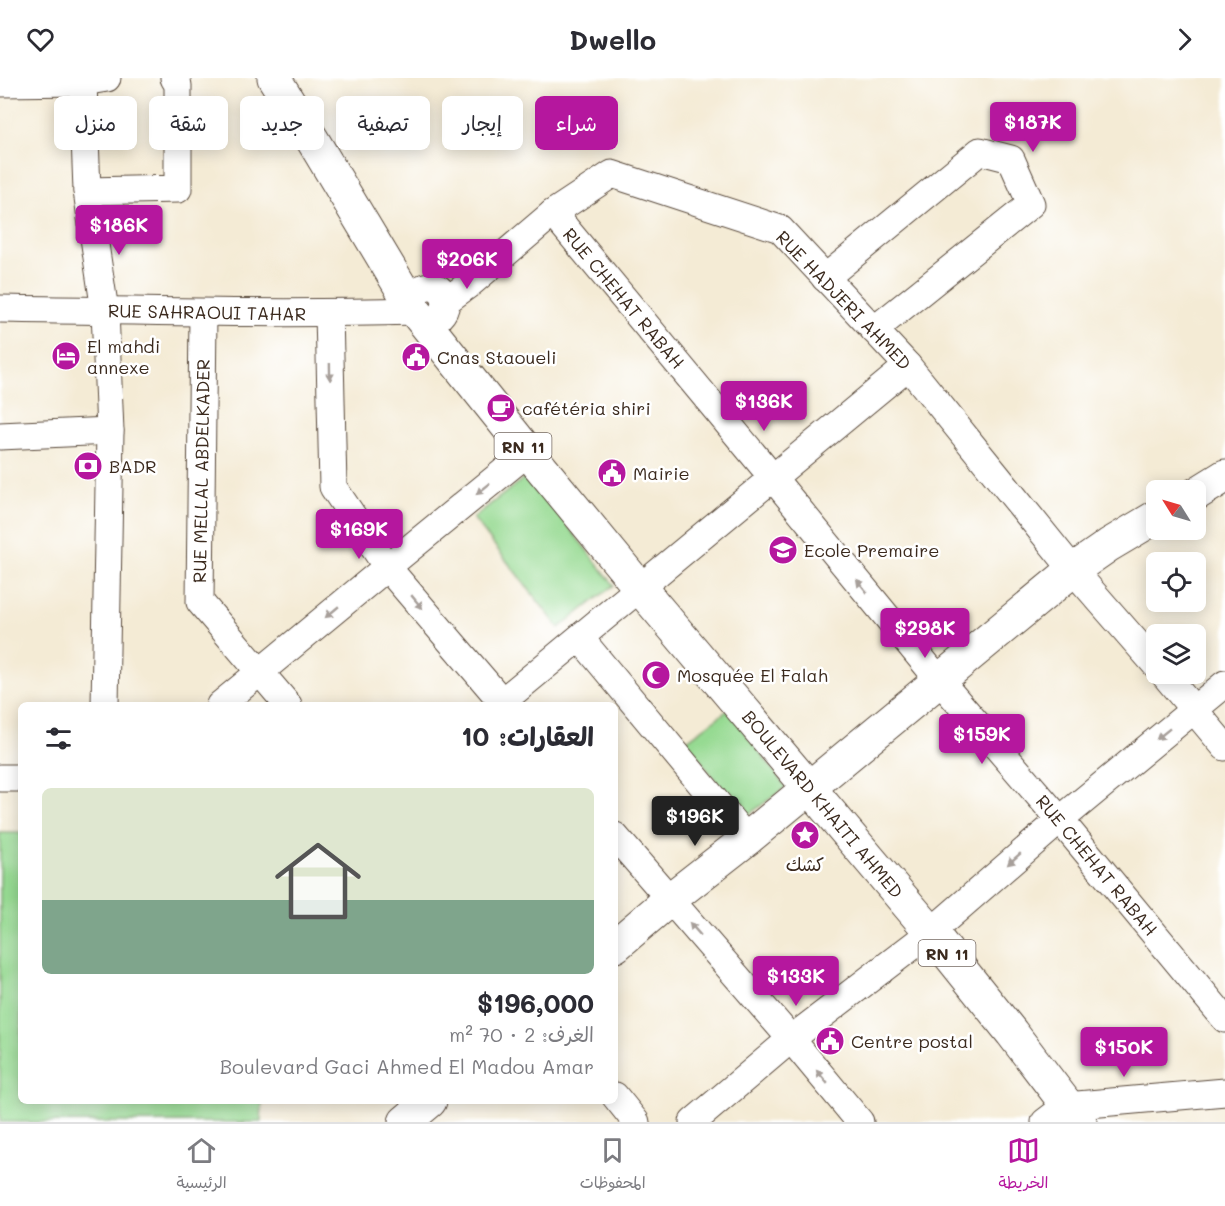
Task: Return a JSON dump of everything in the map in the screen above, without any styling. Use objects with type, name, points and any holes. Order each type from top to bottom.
[{"type":"main road","name":"BOULEVARD KHAITI AHMED","points":[[274,78],[422,308],[528,452],[931,932],[1012,1033],[1064,1116]]},
{"type":"main road","points":[[1206,488],[1225,476]]},
{"type":"main road","points":[[618,943],[1073,570],[1146,523]]},
{"type":"main road","points":[[405,1122],[426,1104]]},
{"type":"street","points":[[87,191],[178,189],[178,85],[174,78]]},
{"type":"street","points":[[0,84],[95,80],[87,191],[105,310],[110,431],[105,702]]},
{"type":"street","points":[[825,278],[980,151],[1011,159],[1031,204],[874,330]]},
{"type":"street","name":"RUE HADJERI AHMED","points":[[422,308],[472,282],[553,213],[612,174],[780,230],[908,366],[1073,570],[1146,654]]},
{"type":"street","name":"RUE CHEHAT RABAH","points":[[553,213],[939,680],[1059,819],[1225,1019]]},
{"type":"street","name":"RUE SAHRAOUI TAHAR","points":[[0,309],[329,314],[422,308]]},
{"type":"street","name":"RUE MELLAL ABDELKADER","points":[[203,313],[200,602],[285,702]]},
{"type":"street","points":[[329,314],[333,488],[387,567],[500,702]]},
{"type":"street","points":[[504,702],[908,366]]},
{"type":"street","points":[[0,436],[110,431]]},
{"type":"street","points":[[224,702],[528,452]]},
{"type":"street","points":[[580,638],[747,839]]},
{"type":"street","points":[[1173,684],[1225,747]]},
{"type":"street","points":[[693,1122],[791,1040],[931,932],[1059,819],[1225,684]]},
{"type":"street","points":[[0,778],[18,778]]},
{"type":"street","points":[[618,840],[860,1122]]},
{"type":"street","points":[[1064,1116],[1225,1092]]},
{"type":"street","points":[[618,1100],[633,1121]]},
{"type":"green space","points":[[528,475],[614,585],[559,628],[473,518]]},
{"type":"green space","points":[[728,710],[786,787],[744,818],[686,741]]},
{"type":"green space","points":[[0,833],[18,833],[18,1104],[262,1104],[261,1122],[0,1122]]},
{"type":"place","name":"El mahdi annexe","points":[[66,356]]},
{"type":"place","name":"Cnas Staoueli","points":[[416,357]]},
{"type":"place","name":"cafétéria shiri","points":[[501,408]]},
{"type":"place","name":"BADR","points":[[88,466]]},
{"type":"place","name":"Mairie","points":[[612,473]]},
{"type":"place","name":"Ecole Premaire","points":[[783,550]]},
{"type":"place","name":"Mosquée El Falah","points":[[656,675]]},
{"type":"place","name":"كشك","points":[[805,835]]},
{"type":"place","name":"Centre postal","points":[[830,1041]]}]
